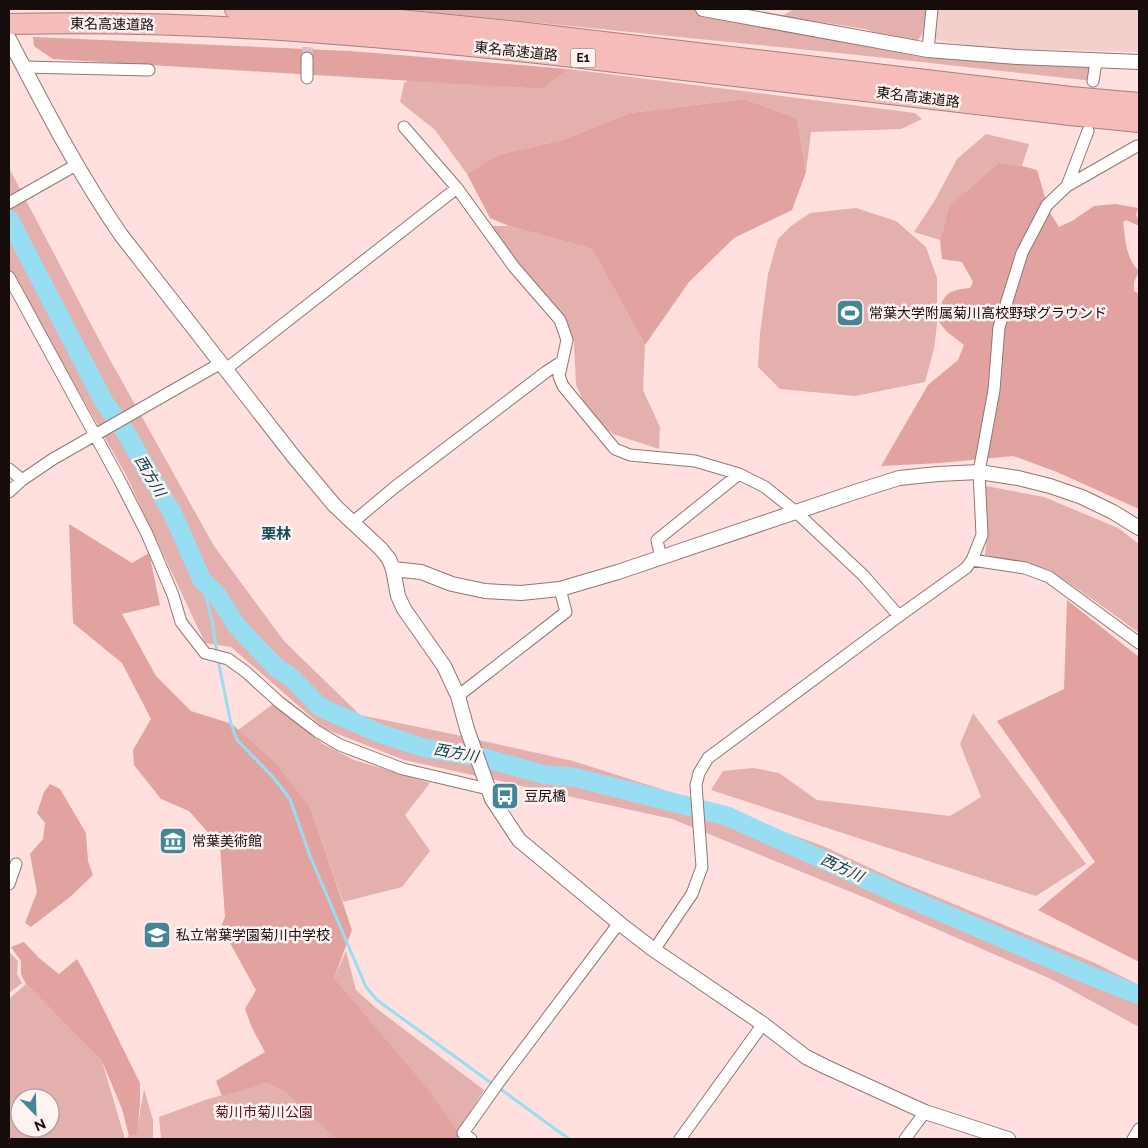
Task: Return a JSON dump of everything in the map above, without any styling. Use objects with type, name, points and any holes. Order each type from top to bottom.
[{"type":"highway","name":"東名高速道路","points":[[235,9],[371,17],[528,33],[1071,97],[1139,103]]},
{"type":"highway","name":"東名高速道路","points":[[16,24],[134,24],[245,28],[370,36],[527,51],[1139,122]]},
{"type":"street","points":[[703,9],[928,50],[1096,62],[1139,62]]},
{"type":"street","points":[[928,50],[932,9]]},
{"type":"street","points":[[9,39],[59,136],[121,235],[294,456],[336,506],[389,559],[393,569],[397,593],[404,609],[444,666],[458,696],[468,733],[492,799],[519,840],[618,923],[654,950],[763,1024],[806,1057],[925,1112],[1008,1139]]},
{"type":"street","points":[[307,58],[307,78]]},
{"type":"street","points":[[1093,82],[1096,62]]},
{"type":"street","points":[[24,67],[149,70]]},
{"type":"street","points":[[404,127],[457,188],[514,267],[560,320],[567,340],[559,376],[563,386],[615,449],[630,455],[695,462],[739,474],[765,487],[795,511],[863,575],[899,616]]},
{"type":"street","points":[[1067,186],[1088,131]]},
{"type":"street","points":[[654,950],[692,894],[702,867],[696,785],[699,773],[708,758],[966,568],[972,560],[982,535],[979,472],[994,390],[999,326],[1022,253],[1047,205],[1067,186],[1123,153],[1139,146]]},
{"type":"street","points":[[9,204],[76,165]]},
{"type":"street","points":[[9,492],[22,480],[53,459],[95,434],[223,366],[457,188]]},
{"type":"street","points":[[9,278],[95,434],[147,534],[173,595],[181,622],[205,653],[228,659],[318,732],[340,745],[403,769],[487,787]]},
{"type":"street","points":[[353,522],[395,487],[546,372],[562,362]]},
{"type":"street","points":[[9,469],[22,480]]},
{"type":"street","points":[[393,569],[421,572],[452,584],[485,591],[521,593],[560,589],[603,577],[795,511],[899,478],[938,474],[979,472],[1018,478],[1066,492],[1114,512],[1139,528]]},
{"type":"street","points":[[661,558],[657,540],[739,474]]},
{"type":"street","points":[[972,560],[1025,568],[1049,577],[1139,644]]},
{"type":"street","points":[[458,696],[566,612],[560,589]]},
{"type":"street","points":[[9,884],[16,864]]},
{"type":"street","points":[[471,1139],[463,1133],[618,923]]},
{"type":"street","points":[[680,1139],[763,1024]]},
{"type":"street","points":[[905,1139],[925,1112]]},
{"type":"street","points":[[1133,1139],[1139,1129]]},
{"type":"shaded area","points":[[802,9],[1139,9],[1139,52],[983,48],[798,16]]},
{"type":"shaded area","points":[[33,37],[350,51],[568,69],[543,89],[53,59],[34,46]]},
{"type":"shaded area","points":[[744,99],[797,118],[806,172],[792,210],[734,238],[689,282],[645,345],[592,249],[509,226],[490,218],[467,174],[498,155],[565,139],[629,113]]},
{"type":"shaded area","points":[[999,163],[1037,170],[1049,211],[1059,227],[1072,221],[1094,206],[1115,204],[1138,208],[1136,215],[1139,226],[1126,220],[1123,222],[1129,254],[1134,266],[1139,271],[1134,282],[1134,291],[1139,294],[1139,509],[1057,472],[1013,456],[881,466],[928,385],[958,360],[964,345],[947,332],[939,322],[941,306],[949,293],[970,288],[973,282],[962,262],[942,259],[940,240],[949,207]]},
{"type":"shaded area","points":[[69,524],[132,563],[149,553],[160,605],[122,614],[156,676],[191,711],[232,724],[276,764],[311,809],[352,930],[334,978],[425,1086],[458,1131],[458,1139],[336,1139],[285,1092],[267,1083],[222,1096],[216,1081],[265,1052],[252,1028],[245,1009],[256,990],[221,927],[225,917],[220,846],[189,811],[161,799],[134,765],[133,750],[151,719],[122,663],[73,623]]},
{"type":"shaded area","points":[[1067,600],[1139,657],[1139,962],[1038,910],[1095,862],[997,721],[1064,689]]},
{"type":"shaded area","points":[[50,784],[60,789],[86,833],[88,861],[93,875],[70,897],[31,927],[25,923],[37,892],[30,854],[43,839],[45,823],[37,813],[44,792]]},
{"type":"shaded area","points":[[24,942],[39,958],[59,974],[77,959],[140,1083],[137,1133],[129,1136],[122,1109],[102,1061],[26,984],[21,974],[21,961],[11,947]]},
{"type":"green space","points":[[400,9],[695,9],[875,40],[902,42],[865,29],[782,16],[794,9],[931,9],[931,16],[916,44],[1096,62],[1093,81],[858,55]]},
{"type":"green space","points":[[568,69],[915,113],[922,119],[901,129],[811,132],[806,172],[797,118],[744,99],[629,113],[565,139],[498,155],[467,174],[435,130],[400,102],[404,83],[409,80],[543,89]]},
{"type":"green space","points":[[986,134],[1029,144],[1022,166],[1003,164],[949,207],[940,240],[914,232],[935,200],[957,159]]},
{"type":"green space","points":[[9,168],[104,349],[214,546],[284,641],[360,715],[573,761],[705,803],[823,846],[894,879],[1095,963],[1139,985],[1139,1027],[1053,980],[868,899],[672,819],[404,760],[325,729],[231,647],[205,643],[126,475],[9,268]]},
{"type":"green space","name":"常葉大学附属菊川高校野球グラウンド","points":[[856,208],[896,221],[926,247],[937,278],[937,324],[934,349],[925,382],[855,396],[780,389],[758,367],[760,333],[768,274],[778,239],[791,226],[810,213]]},
{"type":"green space","points":[[490,226],[509,226],[592,249],[645,345],[643,390],[660,427],[659,449],[613,434],[589,414],[576,385],[574,342],[560,311],[515,261]]},
{"type":"green space","points":[[986,486],[1044,497],[1118,528],[1139,544],[1139,633],[1050,570],[985,555],[987,532]]},
{"type":"green space","points":[[273,704],[323,744],[354,760],[430,783],[405,815],[430,851],[402,887],[343,902],[311,809],[234,733]]},
{"type":"green space","points":[[973,713],[1086,864],[1036,896],[711,790],[723,771],[753,768],[779,773],[817,800],[950,816],[981,797],[960,744]]},
{"type":"green space","points":[[346,951],[356,990],[376,1008],[484,1090],[458,1131],[334,978]]},
{"type":"green space","points":[[9,952],[18,961],[17,974],[22,983],[9,993]]},
{"type":"green space","points":[[26,984],[102,1061],[125,1139],[9,1139],[9,999]]},
{"type":"green space","name":"菊川市菊川公園","points":[[267,1083],[285,1092],[336,1139],[161,1139],[159,1117],[208,1099]]},
{"type":"green space","points":[[144,1089],[153,1120],[153,1139],[126,1139],[138,1124]]},
{"type":"waterway","name":"西方川","points":[[9,219],[104,402],[125,431],[171,510],[202,580],[218,596],[236,625],[248,638],[277,668],[292,678],[320,707],[381,734],[425,748],[484,758],[546,775],[573,777],[727,816],[894,892],[1139,995]]},
{"type":"waterway","points":[[202,580],[212,621],[217,653]]},
{"type":"waterway","points":[[218,660],[231,724],[237,740],[273,777],[290,799],[310,856],[366,987],[377,1000],[494,1085]]},
{"type":"waterway","points":[[499,1088],[569,1139]]},
{"type":"tunnel","points":[[307,58],[309,28]]},
{"type":"place","name":"常葉大学附属菊川高校野球グラウンド","points":[[850,313]]},
{"type":"place","name":"豆尻橋","points":[[505,796]]},
{"type":"place","name":"常葉美術館","points":[[173,841]]},
{"type":"place","name":"私立常葉学園菊川中学校","points":[[157,935]]},
{"type":"district","name":"栗林","points":[[276,534]]}]
